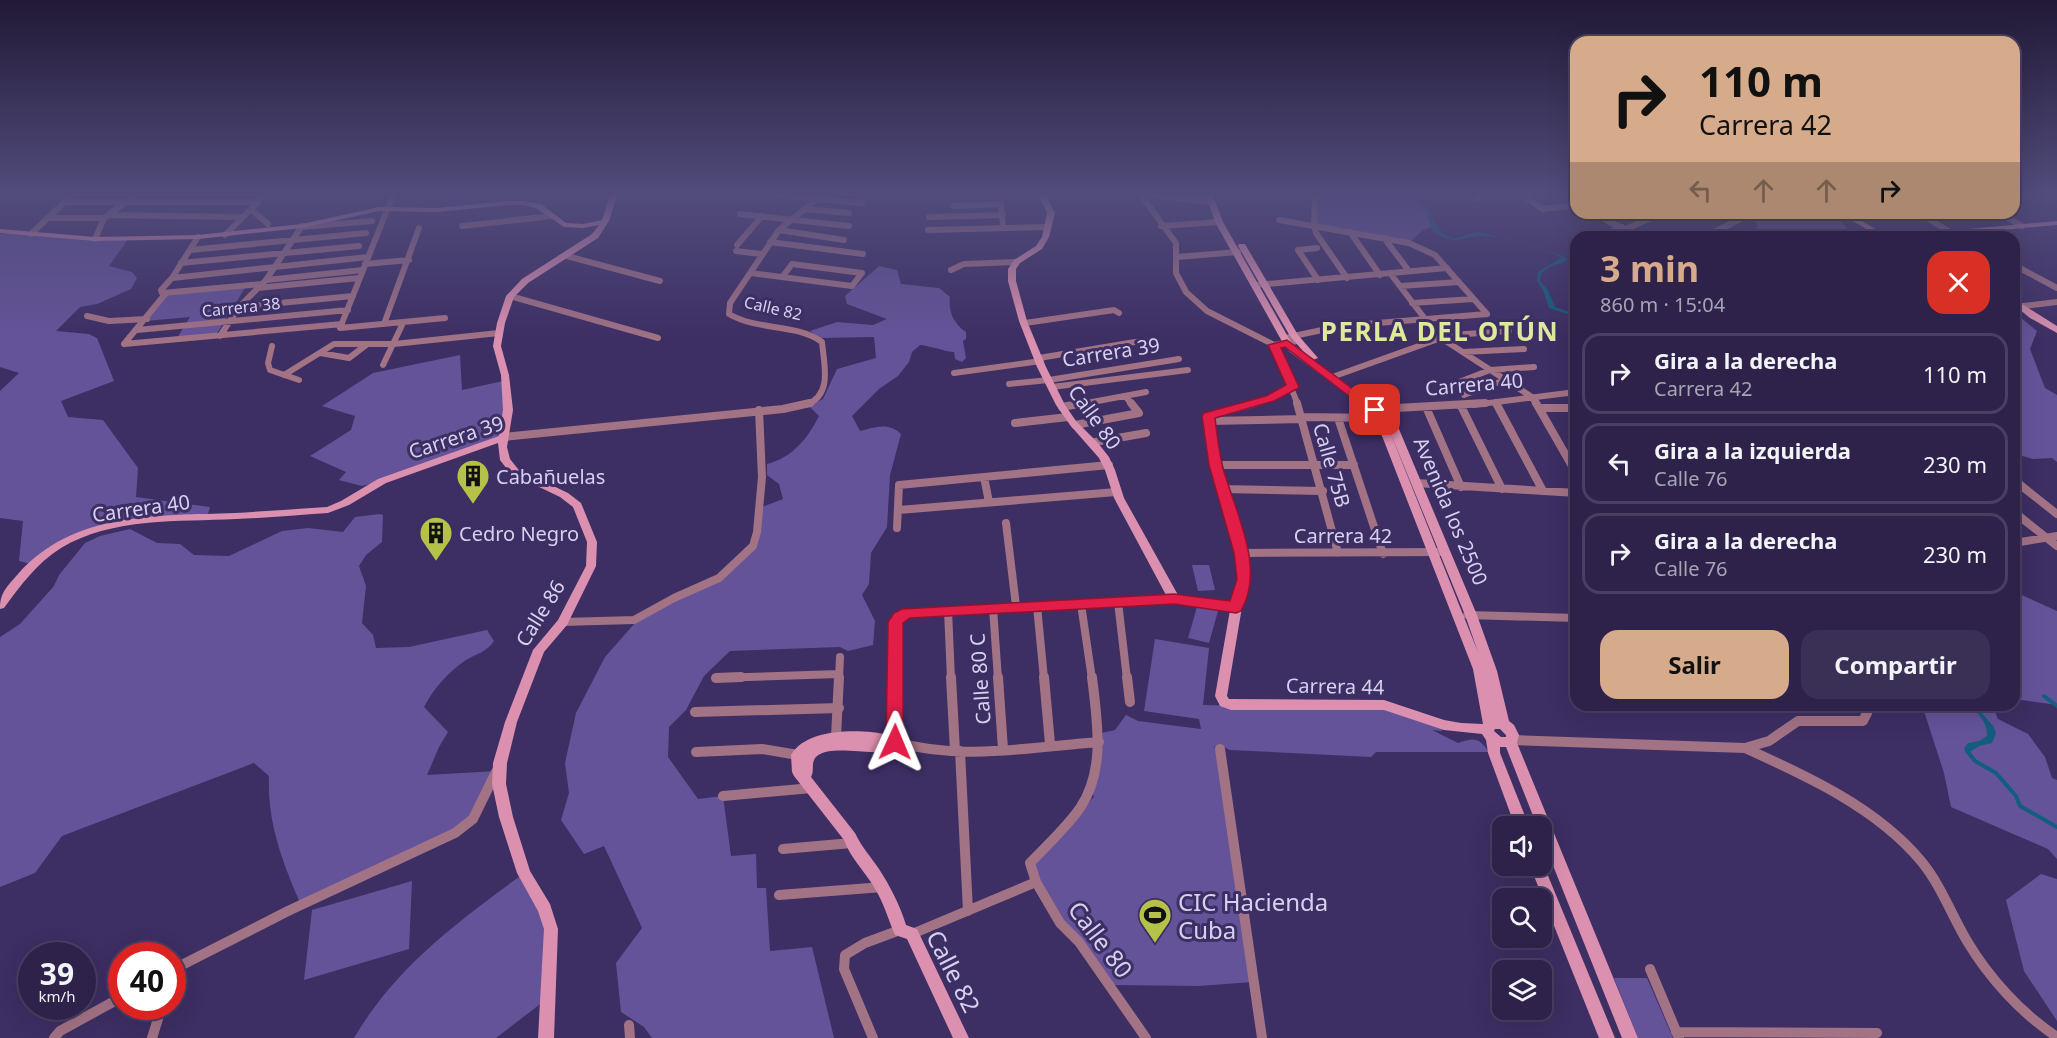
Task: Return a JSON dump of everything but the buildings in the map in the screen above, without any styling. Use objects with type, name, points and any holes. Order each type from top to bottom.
[{"type":"main road","points":[[510,296],[525,282],[585,243]]},
{"type":"main road","points":[[1015,262],[1030,255],[1042,243]]},
{"type":"main road","points":[[1233,243],[1260,284]]},
{"type":"main road","points":[[1238,243],[1290,340],[1293,350],[1380,412]]},
{"type":"main road","name":"Calle 80","points":[[1015,262],[1011,271],[1013,290],[1051,384],[1071,421],[1095,442],[1108,465],[1116,492],[1174,599]]},
{"type":"main road","name":"Calle 86","points":[[510,296],[497,346],[506,375],[507,398],[502,447],[508,466],[564,495],[577,505],[592,542],[591,566],[563,622],[539,650],[511,722],[500,763],[499,784],[506,818],[524,873],[545,909],[550,929],[546,1038]]},
{"type":"main road","points":[[2020,304],[2033,316],[2056,328]]},
{"type":"main road","points":[[1290,340],[1380,412]]},
{"type":"main road","name":"Avenida los 2500","points":[[1380,412],[1416,483],[1440,553]]},
{"type":"main road","name":"Avenida los 2500","points":[[1380,412],[1464,615],[1479,669],[1494,753],[1518,816]]},
{"type":"main road","name":"Carrera 39","points":[[207,517],[328,510],[345,503],[382,481],[504,437]]},
{"type":"main road","name":"Carrera 40","points":[[0,605],[32,564],[58,545],[90,531],[125,524],[207,517]]},
{"type":"main road","points":[[895,742],[896,622],[899,617],[907,613],[1174,599],[1235,608]]},
{"type":"main road","name":"Carrera 44","points":[[1235,608],[1221,696],[1224,703],[1231,705],[1384,705],[1404,709],[1422,718],[1451,727],[1490,730]]},
{"type":"main road","points":[[1490,730],[1502,743],[1511,741],[1630,1038]]},
{"type":"main road","points":[[798,755],[810,744],[836,737],[882,738],[895,742]]},
{"type":"main road","points":[[812,786],[805,764],[816,750],[835,746],[881,747],[895,742]]},
{"type":"main road","name":"Calle 82","points":[[798,755],[800,772],[850,837],[884,887],[961,1038]]},
{"type":"main road","points":[[1541,876],[1606,1038]]},
{"type":"street","points":[[194,243],[172,278],[161,290],[162,293],[359,278]]},
{"type":"street","points":[[190,250],[257,243]]},
{"type":"street","points":[[220,336],[239,306],[262,284],[290,243]]},
{"type":"street","points":[[341,326],[373,243]]},
{"type":"street","points":[[384,324],[414,243]]},
{"type":"street","points":[[740,243],[736,248],[761,254]]},
{"type":"street","name":"Calle 82","points":[[769,243],[730,303],[729,314],[738,321],[779,331],[812,334],[819,339]]},
{"type":"street","points":[[781,243],[863,254]]},
{"type":"street","points":[[1176,243],[1176,273],[1186,292],[1207,311],[1274,345],[1341,326],[1487,314],[1436,255],[1410,243]]},
{"type":"street","points":[[1323,243],[1347,278]]},
{"type":"street","points":[[1358,243],[1380,275]]},
{"type":"street","points":[[1388,243],[1409,271]]},
{"type":"street","points":[[181,263],[359,246],[354,258]]},
{"type":"street","points":[[1317,248],[1298,250],[1318,280]]},
{"type":"street","points":[[1177,256],[1238,252]]},
{"type":"street","points":[[567,256],[660,281]]},
{"type":"street","points":[[172,278],[354,258],[366,264]]},
{"type":"street","points":[[262,284],[366,264],[409,260]]},
{"type":"street","points":[[951,270],[964,264],[1015,262]]},
{"type":"street","points":[[751,273],[852,286],[862,273],[792,264],[783,276]]},
{"type":"street","points":[[1260,284],[1446,268]]},
{"type":"street","points":[[2020,268],[2057,288]]},
{"type":"street","points":[[1390,273],[1439,337],[1532,397],[1570,462]]},
{"type":"street","points":[[1400,286],[1459,282]]},
{"type":"street","points":[[166,293],[147,319],[124,344],[445,318]]},
{"type":"street","points":[[239,306],[353,296]]},
{"type":"street","points":[[510,296],[658,338]]},
{"type":"street","points":[[1412,303],[1473,299]]},
{"type":"street","points":[[2024,306],[2057,302]]},
{"type":"street","name":"Carrera 38","points":[[137,330],[348,310]]},
{"type":"street","points":[[1025,323],[1114,310],[1119,313]]},
{"type":"street","points":[[87,316],[99,321],[147,319]]},
{"type":"street","points":[[383,365],[402,323]]},
{"type":"street","points":[[1335,375],[1439,337],[1509,331]]},
{"type":"street","points":[[284,375],[334,344],[394,344],[499,333]]},
{"type":"street","name":"Carrera 39","points":[[504,437],[804,406],[824,395],[822,342],[819,339]]},
{"type":"street","points":[[954,373],[1155,341]]},
{"type":"street","points":[[320,353],[349,358],[366,345]]},
{"type":"street","name":"Calle 75B","points":[[1274,345],[1293,387],[1338,553]]},
{"type":"street","points":[[272,346],[270,370],[299,380]]},
{"type":"street","points":[[1463,352],[1524,349]]},
{"type":"street","name":"Carrera 39","points":[[1051,384],[1179,359]]},
{"type":"street","points":[[1440,389],[1490,370],[1534,368]]},
{"type":"street","points":[[1009,384],[1051,384],[1188,370]]},
{"type":"street","points":[[1464,395],[1504,380]]},
{"type":"street","points":[[1235,608],[1244,579],[1241,553],[1216,465],[1208,416],[1270,399],[1293,387]]},
{"type":"street","points":[[1062,407],[1146,392]]},
{"type":"street","name":"Carrera 40","points":[[1209,421],[1338,418],[1426,406],[1461,406],[1570,393]]},
{"type":"street","points":[[1015,423],[1071,421],[1139,413],[1126,397]]},
{"type":"street","points":[[1494,402],[1543,491]]},
{"type":"street","points":[[1426,406],[1461,487]]},
{"type":"street","points":[[1461,406],[1502,489]]},
{"type":"street","points":[[1540,408],[1570,408]]},
{"type":"street","points":[[563,622],[634,620],[674,598],[719,578],[753,546],[757,532],[762,477],[759,410]]},
{"type":"street","points":[[1338,418],[1383,554]]},
{"type":"street","points":[[1095,442],[1146,433]]},
{"type":"street","points":[[897,528],[899,484],[1108,465]]},
{"type":"street","points":[[1216,465],[1354,465]]},
{"type":"street","points":[[984,477],[989,502]]},
{"type":"street","points":[[1416,483],[1570,493]]},
{"type":"street","points":[[2020,485],[2057,514]]},
{"type":"street","points":[[1222,489],[1323,491]]},
{"type":"street","points":[[899,510],[1116,492]]},
{"type":"street","points":[[2020,516],[2053,538],[2057,546]]},
{"type":"street","points":[[1006,523],[1016,606]]},
{"type":"street","points":[[2020,542],[2053,538]]},
{"type":"street","name":"Carrera 42","points":[[1241,553],[1440,553]]},
{"type":"street","points":[[1119,602],[1130,702]]},
{"type":"street","points":[[895,742],[908,747],[957,751],[1099,742],[1081,604]]},
{"type":"street","points":[[1037,606],[1050,744]]},
{"type":"street","name":"Calle 80 C","points":[[993,608],[1003,749]]},
{"type":"street","points":[[948,610],[968,911]]},
{"type":"street","points":[[1464,615],[1570,618]]},
{"type":"street","points":[[836,737],[840,657]]},
{"type":"street","points":[[716,678],[839,674]]},
{"type":"street","points":[[695,712],[839,708]]},
{"type":"street","points":[[1511,741],[1745,748],[1769,741],[1798,721],[1863,722],[1867,711]]},
{"type":"street","name":"Calle 80","points":[[1099,742],[1091,789],[1070,820],[1030,863],[1036,882],[1060,923],[1079,942],[1146,1038]]},
{"type":"street","points":[[1745,748],[1798,771],[1875,820],[1905,845],[1936,883],[1982,963],[2025,1014],[2057,1037]]},
{"type":"street","points":[[696,752],[762,749],[788,750],[798,755]]},
{"type":"street","points":[[1220,749],[1262,1038]]},
{"type":"street","points":[[186,964],[288,911],[455,833],[473,819],[500,763]]},
{"type":"street","points":[[723,796],[812,786]]},
{"type":"street","points":[[783,849],[852,843]]},
{"type":"street","points":[[873,1038],[844,969],[845,955],[865,943],[968,911],[1036,882]]},
{"type":"street","points":[[779,895],[884,887]]},
{"type":"street","points":[[1650,969],[1678,1035],[1877,1033]]},
{"type":"street","points":[[54,1038],[60,1031],[108,1005]]},
{"type":"street","points":[[152,1038],[158,1020]]},
{"type":"street","points":[[629,1025],[630,1038]]},
{"type":"shaded area","points":[[0,243],[125,243],[109,266],[132,272],[137,278],[131,289],[97,304],[80,307],[56,331],[89,334],[97,338],[114,381],[61,401],[68,417],[103,420],[138,468],[136,497],[210,507],[207,517],[150,520],[112,526],[75,537],[55,547],[31,564],[19,561],[23,521],[0,518],[0,391],[19,373],[0,367]]},
{"type":"shaded area","points":[[879,266],[897,270],[901,284],[939,288],[950,297],[953,317],[966,332],[966,339],[963,341],[966,358],[962,362],[955,359],[954,352],[920,345],[912,352],[909,362],[898,376],[879,389],[852,416],[860,431],[887,427],[901,434],[890,475],[887,527],[871,553],[869,584],[862,595],[875,621],[873,645],[848,651],[840,647],[730,651],[704,676],[686,710],[669,727],[668,757],[698,799],[723,796],[731,856],[756,854],[757,888],[766,888],[770,951],[812,947],[834,1038],[652,1038],[644,1027],[621,1012],[616,963],[642,928],[604,846],[584,854],[561,820],[569,793],[565,763],[576,713],[605,657],[635,623],[674,598],[719,578],[754,550],[759,508],[783,499],[779,484],[767,475],[767,464],[792,452],[810,432],[819,416],[809,406],[823,399],[837,369],[876,358],[874,337],[819,338],[810,331],[837,322],[873,325],[887,319],[847,304],[845,296]]},
{"type":"shaded area","points":[[245,288],[216,335],[177,338],[190,317],[145,321],[164,295]]},
{"type":"shaded area","points":[[2020,317],[2037,331],[2030,349],[2045,388],[2057,395],[2057,462],[2052,458],[2033,459],[2020,455]]},
{"type":"shaded area","points":[[460,355],[462,390],[503,381],[505,409],[502,437],[382,481],[362,486],[339,480],[346,472],[310,456],[351,430],[355,416],[322,406],[373,373]]},
{"type":"shaded area","points":[[383,515],[382,542],[366,555],[359,566],[366,586],[362,623],[373,635],[376,648],[409,647],[487,630],[494,641],[485,650],[466,660],[447,675],[424,707],[448,732],[427,775],[497,771],[467,823],[301,905],[277,842],[271,810],[269,776],[254,763],[62,836],[35,873],[0,887],[0,637],[20,624],[54,586],[59,575],[85,543],[100,536],[130,529],[157,543],[180,544],[194,555],[229,556],[282,531],[308,528],[343,532],[355,517]]},
{"type":"shaded area","points":[[1192,565],[1209,565],[1215,590],[1198,591]]},
{"type":"shaded area","points":[[2020,594],[2057,611],[2057,705],[2020,700]]},
{"type":"shaded area","points":[[1197,607],[1218,611],[1209,643],[1188,638]]},
{"type":"shaded area","points":[[1155,639],[1209,648],[1203,705],[1393,710],[1442,722],[1442,731],[1432,730],[1458,743],[1469,740],[1479,741],[1489,752],[1376,752],[1371,757],[1230,750],[1222,746],[1213,748],[1220,749],[1253,982],[1199,986],[1111,985],[1060,923],[1030,863],[1094,797],[1091,789],[1097,734],[1115,730],[1126,715],[1138,721],[1201,729],[1199,719],[1144,711]]},
{"type":"shaded area","points":[[1924,711],[1995,711],[1998,719],[2028,734],[2045,757],[2052,778],[2057,780],[2057,859],[2048,849],[1951,807],[1944,773]]},
{"type":"shaded area","points":[[524,873],[551,929],[548,998],[496,1038],[354,1038],[389,988],[430,946]]},
{"type":"shaded area","points":[[2041,874],[2057,879],[2057,1021],[2024,971],[2006,900]]},
{"type":"shaded area","points":[[412,881],[409,949],[304,980],[312,910]]},
{"type":"shaded area","points":[[1614,978],[1647,978],[1673,1038],[1638,1038]]},
{"type":"water","points":[[1526,244],[1563,256],[1567,259],[1545,270],[1540,281],[1548,290],[1555,307],[1570,312],[1570,315],[1549,308],[1543,290],[1537,281],[1538,272],[1561,258]]},
{"type":"water","points":[[1975,711],[1980,711],[1996,733],[1992,743],[1979,746],[1967,754],[1964,748],[1968,743],[1979,741],[1987,736],[1984,722]]},
{"type":"waterway","points":[[2044,696],[2057,706]]},
{"type":"waterway","points":[[1967,751],[1975,761],[1996,773],[2016,796],[2020,806],[2057,827]]},
{"type":"place","name":"Cabañuelas","points":[[473,505]]},
{"type":"place","name":"Cedro Negro","points":[[436,562]]},
{"type":"place","name":"CIC Hacienda Cuba","points":[[1155,944]]},
{"type":"district","name":"PERLA DEL OTÚN","points":[[1440,331]]},
{"type":"route","points":[[895,742],[896,622],[899,617],[907,613],[1174,599],[1236,608],[1244,579],[1241,553],[1216,465],[1208,416],[1270,399],[1293,387],[1274,345],[1287,343],[1293,350],[1375,410]]}]
